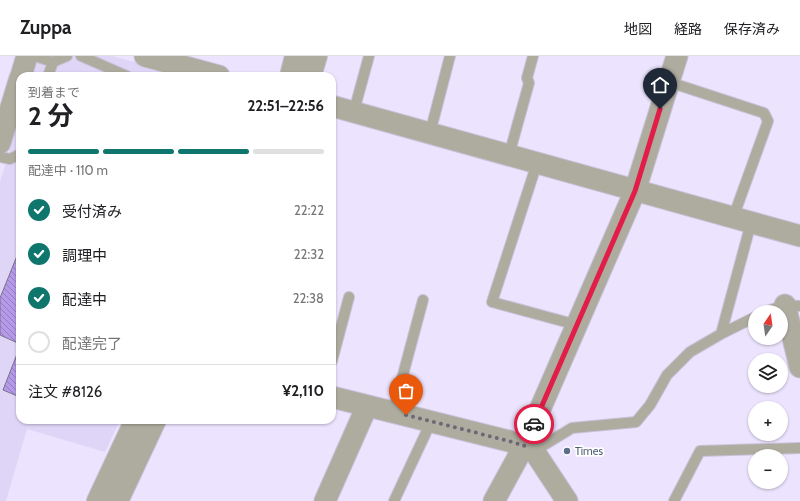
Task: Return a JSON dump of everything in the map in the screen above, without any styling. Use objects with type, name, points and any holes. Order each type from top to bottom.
[{"type":"street","points":[[22,72],[27,56]]},
{"type":"street","points":[[145,56],[204,72]]},
{"type":"street","points":[[292,72],[296,56]]},
{"type":"street","points":[[311,72],[316,56]]},
{"type":"street","points":[[494,501],[529,449],[577,324],[635,191],[677,56]]},
{"type":"street","points":[[0,143],[16,90]]},
{"type":"street","points":[[336,107],[800,236]]},
{"type":"street","points":[[792,305],[800,367]]},
{"type":"street","points":[[336,399],[509,441],[529,449],[567,501]]},
{"type":"street","points":[[325,501],[367,406]]},
{"type":"street","points":[[98,501],[134,424]]},
{"type":"street","points":[[117,501],[153,424]]},
{"type":"lane","points":[[35,56],[53,62],[67,56]]},
{"type":"lane","points":[[80,56],[118,72]]},
{"type":"lane","points":[[354,111],[369,56]]},
{"type":"lane","points":[[430,133],[450,56]]},
{"type":"lane","points":[[509,155],[528,83],[527,78],[533,56]]},
{"type":"lane","points":[[49,72],[53,62]]},
{"type":"lane","points":[[669,82],[764,113],[768,121],[742,220],[721,334]]},
{"type":"lane","points":[[0,157],[10,159],[16,156]]},
{"type":"lane","points":[[537,163],[492,302],[577,324]]},
{"type":"lane","points":[[336,346],[349,297]]},
{"type":"lane","points":[[393,412],[423,300]]},
{"type":"lane","points":[[529,449],[572,428],[636,422],[650,405],[667,375],[690,352],[748,320]]},
{"type":"lane","points":[[394,501],[431,422]]},
{"type":"lane","points":[[674,501],[700,451],[800,448]]},
{"type":"shaded area","points":[[39,56],[112,56],[171,72],[34,72]]},
{"type":"shaded area","points":[[16,130],[16,424],[118,424],[105,452],[27,429],[6,501],[0,501],[0,182]]},
{"type":"building","points":[[16,258],[16,342],[0,335],[0,298]]},
{"type":"building","points":[[16,357],[16,395],[3,390]]},
{"type":"way so far","points":[[406,415],[524,446],[534,424]]},
{"type":"place","name":"Times","points":[[567,451]]},
{"type":"route","points":[[534,424],[635,191],[660,109]]}]
